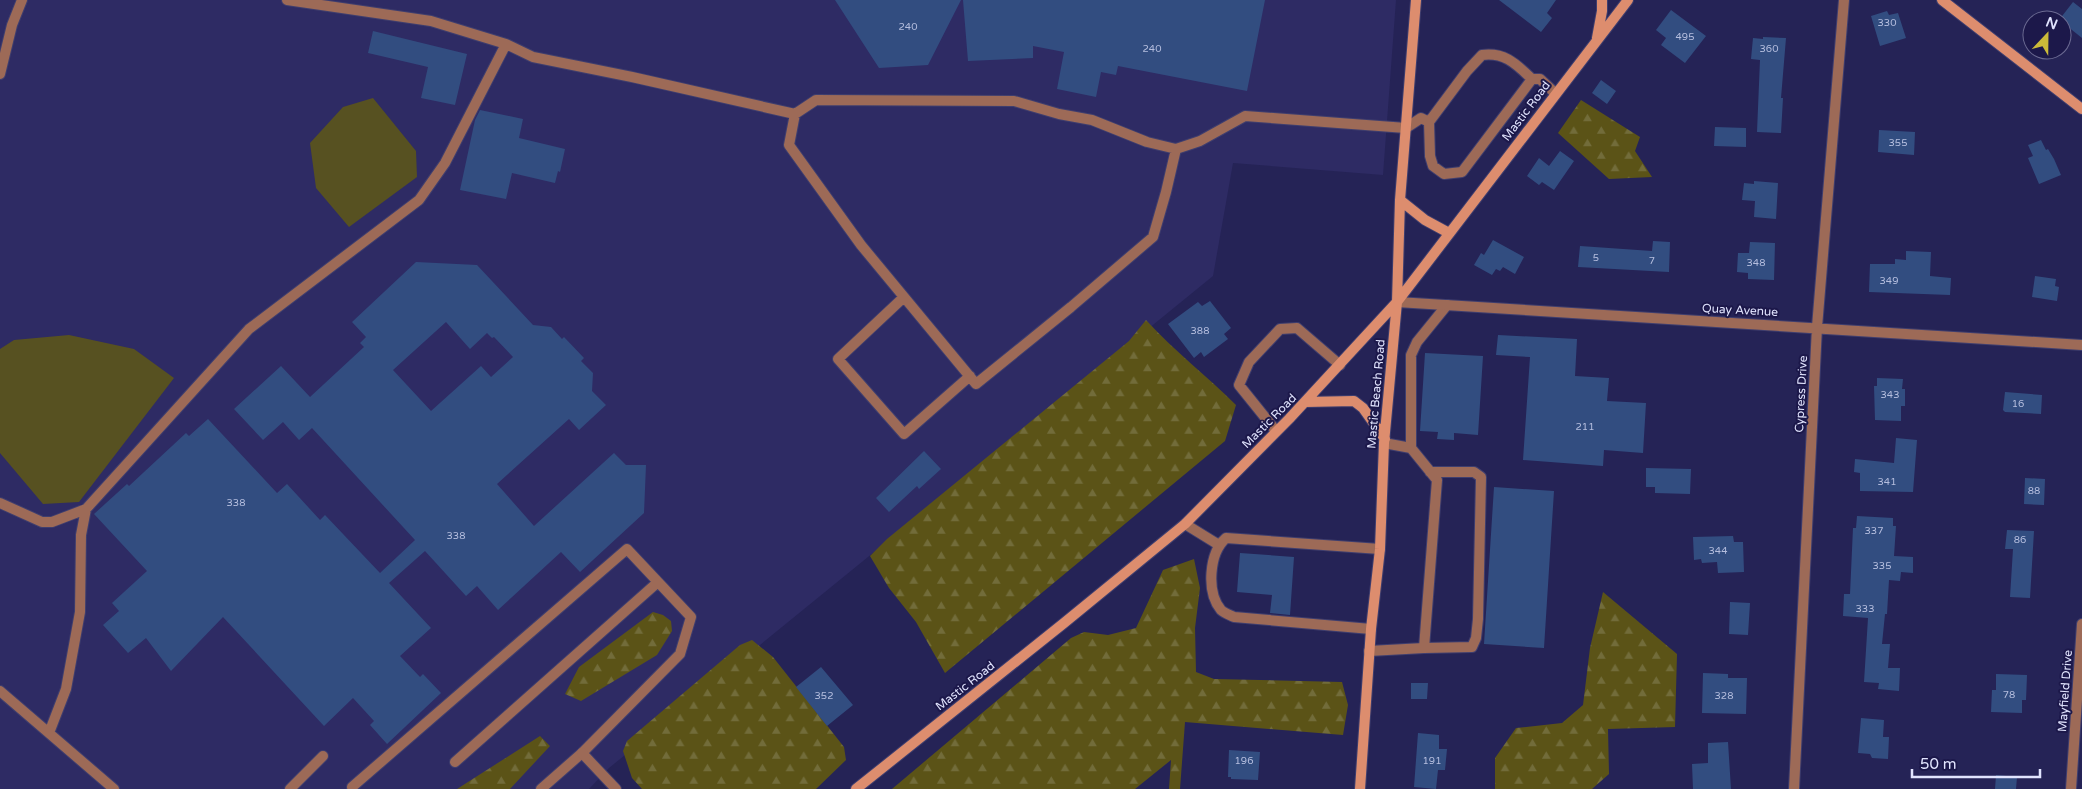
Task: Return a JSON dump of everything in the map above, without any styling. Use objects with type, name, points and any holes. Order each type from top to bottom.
[{"type":"street","points":[[0,74],[12,25],[22,0]]},
{"type":"street","points":[[287,0],[431,21],[506,44],[533,57],[632,77],[795,114]]},
{"type":"street","name":"Mastic Beach Road","points":[[1360,789],[1369,651],[1380,549],[1384,441],[1397,302],[1400,200],[1416,0]]},
{"type":"street","points":[[1596,41],[1602,11],[1602,0]]},
{"type":"street","name":"Mastic Road","points":[[856,789],[1185,524],[1305,402],[1397,302],[1628,0]]},
{"type":"street","name":"Cypress Drive","points":[[1794,789],[1817,327],[1844,0]]},
{"type":"street","points":[[1942,0],[2082,109]]},
{"type":"street","points":[[0,503],[42,522],[52,522],[86,510],[250,329],[419,200],[445,163],[506,44]]},
{"type":"street","points":[[1532,79],[1462,172],[1444,174],[1433,166],[1430,156],[1429,122],[1482,54],[1497,53],[1518,65],[1532,79],[1540,79],[1555,93]]},
{"type":"street","points":[[1176,149],[1153,237],[976,384],[861,245],[789,145],[795,114],[816,100],[1014,100],[1059,114],[1092,120],[1148,142],[1176,149],[1200,141],[1245,116],[1406,128],[1421,118],[1429,122]]},
{"type":"street","points":[[1400,200],[1426,220],[1449,233]]},
{"type":"street","points":[[904,297],[838,359],[904,434],[970,376]]},
{"type":"street","name":"Quay Avenue","points":[[1397,302],[2082,345]]},
{"type":"street","points":[[1411,448],[1412,355],[1417,342],[1447,305]]},
{"type":"street","points":[[1276,431],[1239,385],[1250,362],[1280,329],[1297,328],[1340,365]]},
{"type":"street","points":[[1305,402],[1354,401],[1363,408],[1384,441],[1411,448],[1437,480],[1424,648]]},
{"type":"street","points":[[1369,651],[1472,647],[1476,638],[1479,590],[1481,477],[1474,472],[1430,472]]},
{"type":"street","points":[[49,733],[66,689],[80,612],[81,535],[86,510]]},
{"type":"street","points":[[1185,524],[1219,545]]},
{"type":"street","points":[[1371,629],[1234,617],[1222,611],[1212,594],[1213,560],[1219,545],[1226,538],[1380,549]]},
{"type":"street","points":[[352,787],[627,549],[691,617],[680,654],[582,753],[540,789]]},
{"type":"street","points":[[455,762],[658,582]]},
{"type":"street","name":"Mayfield Drive","points":[[2071,789],[2082,624]]},
{"type":"street","points":[[0,691],[114,789]]},
{"type":"street","points":[[582,753],[616,789]]},
{"type":"street","points":[[290,789],[323,756]]},
{"type":"shaded area","points":[[0,0],[1396,0],[1383,175],[1233,163],[1213,276],[609,768],[589,789],[0,789]]},
{"type":"shaded area","points":[[373,98],[416,151],[417,177],[349,227],[316,188],[310,143],[343,107]]},
{"type":"shaded area","points":[[69,335],[134,349],[174,378],[79,502],[43,504],[0,453],[0,349],[14,340]]},
{"type":"green space","points":[[1581,100],[1640,137],[1635,151],[1652,177],[1609,179],[1558,133]]},
{"type":"green space","points":[[1146,320],[1236,405],[1225,441],[945,673],[916,622],[889,588],[870,556],[887,539],[1129,341]]},
{"type":"green space","points":[[1194,559],[1200,588],[1195,628],[1196,672],[1214,679],[1342,682],[1348,705],[1343,735],[1185,722],[1180,789],[1169,789],[1171,760],[1135,789],[892,789],[1071,638],[1084,632],[1108,635],[1136,628],[1163,570]]},
{"type":"green space","points":[[1603,592],[1677,654],[1675,727],[1608,729],[1609,774],[1592,789],[1495,789],[1495,758],[1516,728],[1562,723],[1583,705],[1590,648]]},
{"type":"green space","points":[[653,612],[663,615],[671,621],[672,631],[657,655],[581,701],[565,694],[579,667]]},
{"type":"green space","points":[[752,640],[773,657],[844,747],[846,760],[816,789],[642,789],[632,778],[623,751],[627,741],[740,645]]},
{"type":"green space","points":[[540,736],[550,746],[510,789],[457,789]]},
{"type":"building","points":[[835,0],[961,0],[928,65],[879,68]]},
{"type":"building","points":[[963,0],[1265,0],[1247,91],[1118,66],[1116,75],[1101,72],[1096,97],[1057,89],[1064,52],[1033,46],[1033,58],[968,61]]},
{"type":"building","points":[[1499,0],[1556,0],[1547,13],[1552,18],[1541,32]]},
{"type":"building","points":[[2073,2],[2082,9],[2082,38],[2072,30],[2072,10],[2067,10]]},
{"type":"building","points":[[1671,10],[1706,36],[1685,63],[1661,45],[1666,38],[1656,30]]},
{"type":"building","points":[[1887,11],[1889,15],[1898,13],[1906,38],[1880,46],[1871,16]]},
{"type":"building","points":[[373,31],[467,54],[455,105],[421,98],[428,67],[368,53]]},
{"type":"building","points":[[1763,37],[1786,38],[1781,98],[1783,98],[1781,133],[1757,132],[1760,60],[1751,59],[1753,38],[1763,39]]},
{"type":"building","points":[[1601,80],[1616,91],[1607,104],[1592,93]]},
{"type":"building","points":[[480,110],[523,119],[519,138],[565,149],[560,172],[558,171],[555,183],[512,173],[506,199],[460,190],[475,120]]},
{"type":"building","points":[[1715,127],[1746,128],[1746,147],[1714,146]]},
{"type":"building","points":[[1879,130],[1915,132],[1914,155],[1878,152]]},
{"type":"building","points":[[2041,140],[2046,150],[2048,149],[2054,159],[2061,175],[2039,184],[2028,158],[2033,156],[2028,145]]},
{"type":"building","points":[[1560,151],[1574,161],[1554,190],[1542,182],[1539,185],[1527,176],[1539,158],[1549,166]]},
{"type":"building","points":[[1754,181],[1778,183],[1776,219],[1754,217],[1755,201],[1742,200],[1744,183],[1754,184]]},
{"type":"building","points":[[1493,240],[1524,257],[1515,274],[1503,267],[1500,271],[1496,269],[1492,275],[1474,265],[1481,253],[1484,255]]},
{"type":"building","points":[[1653,241],[1670,242],[1669,272],[1578,267],[1580,246],[1652,251]]},
{"type":"building","points":[[1750,242],[1775,243],[1774,280],[1748,279],[1748,273],[1737,272],[1738,253],[1749,253]]},
{"type":"building","points":[[1906,251],[1931,252],[1930,276],[1951,278],[1950,295],[1869,292],[1870,264],[1895,264],[1895,259],[1906,260]]},
{"type":"building","points":[[416,262],[477,265],[533,325],[551,327],[562,339],[564,337],[584,358],[581,361],[593,373],[592,391],[606,405],[579,430],[569,419],[497,484],[534,526],[614,453],[626,465],[646,465],[644,513],[580,572],[561,552],[498,610],[477,586],[466,596],[425,551],[389,583],[431,628],[400,656],[420,677],[423,674],[441,693],[387,744],[370,725],[374,721],[353,698],[324,726],[223,617],[171,671],[146,638],[128,653],[103,625],[119,611],[112,603],[147,571],[94,514],[127,484],[129,486],[186,433],[189,436],[208,419],[277,493],[287,484],[320,520],[325,515],[380,573],[415,540],[312,428],[299,440],[283,422],[263,440],[234,409],[281,366],[310,397],[364,347],[360,343],[366,337],[352,322]],"holes":[[[446,322],[470,349],[487,333],[492,338],[494,337],[513,357],[491,377],[481,366],[431,411],[393,370]]]},
{"type":"building","points":[[2035,276],[2056,279],[2055,286],[2059,287],[2057,301],[2032,297]]},
{"type":"building","points":[[1210,301],[1231,328],[1224,334],[1228,339],[1204,357],[1201,352],[1194,358],[1168,324],[1198,302],[1202,306]]},
{"type":"building","points":[[1498,335],[1577,339],[1575,376],[1609,378],[1607,401],[1646,403],[1643,453],[1604,450],[1603,466],[1523,460],[1530,357],[1496,355]]},
{"type":"building","points":[[1425,353],[1483,356],[1478,435],[1454,433],[1454,440],[1437,439],[1438,432],[1420,431]]},
{"type":"building","points":[[1877,378],[1903,379],[1902,389],[1905,389],[1905,406],[1901,406],[1901,421],[1875,420],[1874,386],[1877,386]]},
{"type":"building","points":[[2005,392],[2042,395],[2041,414],[2005,412],[2003,410]]},
{"type":"building","points":[[1896,438],[1917,440],[1913,492],[1860,491],[1860,473],[1854,472],[1855,459],[1894,463]]},
{"type":"building","points":[[924,451],[941,469],[919,489],[917,486],[889,512],[876,498]]},
{"type":"building","points":[[1646,468],[1691,469],[1690,494],[1655,493],[1655,487],[1646,487]]},
{"type":"building","points":[[2025,478],[2045,479],[2044,505],[2024,504]]},
{"type":"building","points":[[1494,487],[1554,491],[1544,648],[1484,644]]},
{"type":"building","points":[[1857,516],[1893,518],[1893,526],[1896,526],[1894,556],[1913,557],[1913,573],[1901,572],[1900,581],[1889,580],[1887,614],[1885,614],[1882,644],[1890,644],[1888,668],[1900,668],[1899,691],[1878,689],[1879,683],[1864,682],[1868,618],[1843,616],[1844,594],[1850,594],[1853,528],[1856,528]]},
{"type":"building","points":[[2007,530],[2034,531],[2030,598],[2010,597],[2013,549],[2005,549]]},
{"type":"building","points":[[1733,536],[1734,542],[1743,542],[1744,572],[1718,573],[1717,562],[1702,563],[1701,559],[1694,560],[1693,537]]},
{"type":"building","points":[[1240,553],[1294,557],[1290,615],[1270,613],[1272,595],[1237,592]]},
{"type":"building","points":[[1730,602],[1750,603],[1748,635],[1729,634]]},
{"type":"building","points":[[821,667],[853,705],[827,726],[796,687]]},
{"type":"building","points":[[1703,673],[1728,674],[1728,678],[1747,678],[1746,714],[1702,713]]},
{"type":"building","points":[[1996,674],[2027,675],[2026,700],[2022,700],[2022,713],[1991,712],[1992,690],[1996,690]]},
{"type":"building","points":[[1411,683],[1428,683],[1427,699],[1411,699]]},
{"type":"building","points":[[1861,718],[1884,720],[1883,737],[1889,737],[1888,759],[1872,758],[1870,754],[1858,753]]},
{"type":"building","points":[[1418,733],[1439,735],[1439,749],[1447,749],[1445,770],[1438,770],[1436,789],[1414,787]]},
{"type":"building","points":[[1728,742],[1731,789],[1693,789],[1692,764],[1708,763],[1708,743]]},
{"type":"building","points":[[1229,750],[1260,752],[1258,780],[1231,779],[1231,777],[1228,777]]},
{"type":"building","points":[[1996,775],[2017,777],[2016,789],[1995,789]]}]
